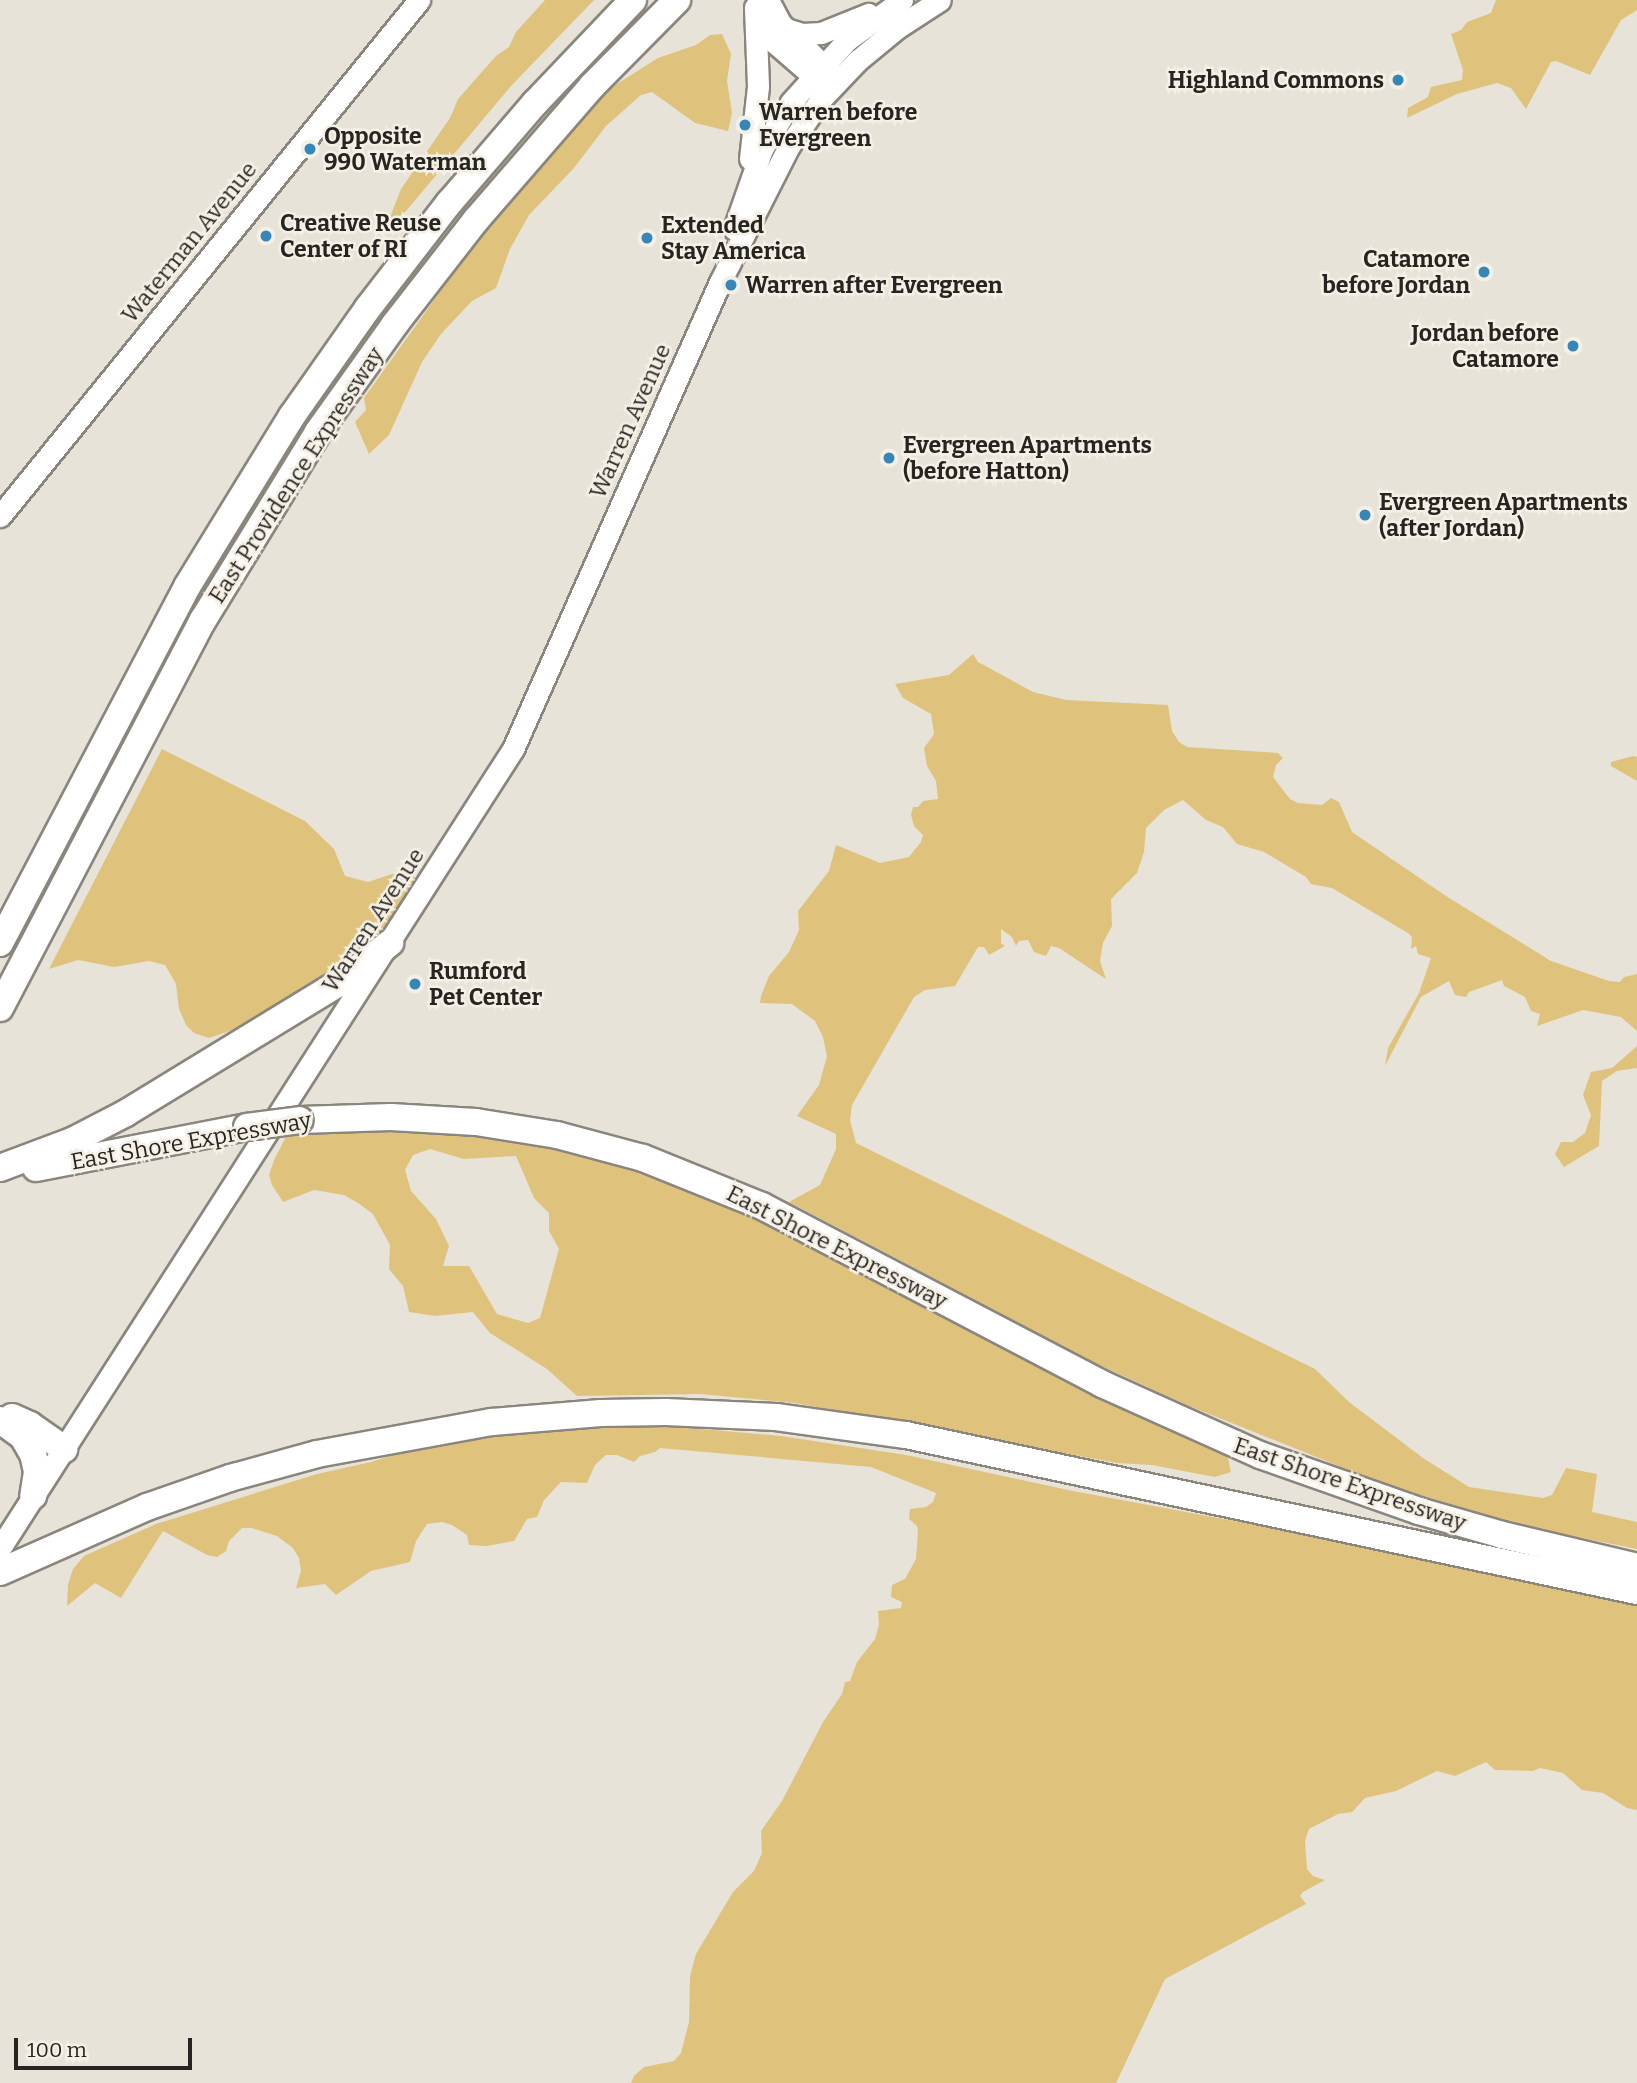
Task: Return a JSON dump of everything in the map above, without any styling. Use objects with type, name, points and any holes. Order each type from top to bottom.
[{"type":"highway","name":"East Providence Expressway","points":[[0,943],[183,594],[299,407],[368,308],[449,203],[535,103],[633,0]]},
{"type":"highway","name":"East Providence Expressway","points":[[0,1008],[203,620],[318,432],[388,333],[475,220],[592,86],[677,0]]},
{"type":"highway","points":[[0,1168],[60,1146],[126,1112],[341,982],[390,943]]},
{"type":"highway","name":"East Shore Expressway","points":[[0,1176],[247,1127],[300,1120],[391,1117],[487,1124],[579,1140],[664,1165],[762,1206],[1102,1384],[1250,1451],[1419,1511],[1529,1542],[1637,1567]]},
{"type":"highway","name":"East Shore Expressway","points":[[5,1562],[209,1485],[363,1443],[470,1425],[536,1418],[699,1413],[787,1418],[906,1435],[1637,1591]]},
{"type":"highway","points":[[0,1414],[30,1425],[64,1449]]},
{"type":"highway","points":[[0,1420],[23,1437],[33,1454],[37,1472],[33,1496]]},
{"type":"main road","name":"Waterman Avenue","points":[[0,516],[419,0]]},
{"type":"main road","name":"Warren Avenue","points":[[720,282],[735,224],[768,139],[818,69],[863,26],[902,0]]},
{"type":"main road","points":[[786,29],[802,34],[825,32],[902,0]]},
{"type":"main road","name":"Warren Avenue","points":[[5,1562],[33,1496],[390,943],[522,732],[720,282],[784,154],[804,121],[835,82],[888,35],[940,0]]},
{"type":"main road","points":[[759,2],[769,37],[835,82]]},
{"type":"main road","points":[[759,2],[786,29],[818,69]]},
{"type":"main road","points":[[735,224],[750,162],[757,107],[759,2]]},
{"type":"shaded area","points":[[545,0],[594,0],[511,86],[406,211],[385,230],[401,189],[450,118],[458,99],[496,56],[509,47],[516,32]]},
{"type":"shaded area","points":[[1496,0],[1637,0],[1637,10],[1621,20],[1590,75],[1556,61],[1551,62],[1526,109],[1511,88],[1497,83],[1457,94],[1407,118],[1408,108],[1428,97],[1431,87],[1462,80],[1463,70],[1451,34],[1461,30],[1467,22],[1491,13]]},
{"type":"shaded area","points":[[722,34],[731,54],[727,81],[732,113],[728,131],[695,123],[652,92],[641,95],[606,126],[574,168],[529,215],[510,249],[496,288],[472,301],[441,334],[422,362],[389,435],[369,454],[355,422],[366,410],[364,398],[462,261],[570,128],[601,94],[658,58],[696,45],[710,35]]},
{"type":"shaded area","points":[[973,654],[978,662],[1033,692],[1066,700],[1168,705],[1172,731],[1179,742],[1187,747],[1278,753],[1283,758],[1276,765],[1273,777],[1290,799],[1298,803],[1322,805],[1331,798],[1339,802],[1352,832],[1446,896],[1551,961],[1609,981],[1620,982],[1624,977],[1637,974],[1637,1031],[1621,1017],[1583,1010],[1537,1026],[1540,1014],[1531,1011],[1525,997],[1504,986],[1502,980],[1469,992],[1466,997],[1455,995],[1449,981],[1421,997],[1385,1066],[1388,1048],[1419,993],[1431,958],[1418,954],[1416,946],[1411,949],[1412,937],[1408,933],[1332,888],[1311,884],[1306,877],[1264,852],[1237,844],[1223,827],[1206,820],[1183,800],[1164,810],[1146,828],[1144,852],[1137,873],[1111,899],[1112,926],[1103,943],[1100,961],[1106,979],[1059,948],[1051,946],[1046,956],[1034,952],[1028,940],[1019,941],[1016,946],[1012,937],[1001,929],[1001,943],[1005,946],[989,955],[984,947],[978,947],[955,986],[925,990],[914,997],[852,1105],[850,1120],[856,1143],[1315,1369],[1349,1402],[1423,1458],[1469,1487],[1543,1498],[1552,1495],[1566,1468],[1597,1474],[1592,1512],[1637,1522],[1637,1549],[1518,1525],[1381,1483],[1187,1405],[1095,1363],[789,1202],[820,1185],[836,1149],[836,1134],[797,1116],[819,1085],[827,1056],[823,1037],[815,1021],[792,1004],[760,1003],[761,996],[769,976],[789,952],[799,930],[798,911],[829,871],[836,845],[880,863],[909,857],[921,842],[923,835],[914,826],[911,815],[913,807],[918,807],[923,801],[938,799],[936,781],[927,766],[924,748],[934,734],[931,714],[903,698],[895,684],[949,675]]},
{"type":"shaded area","points":[[162,749],[305,821],[334,849],[345,876],[368,882],[392,874],[409,874],[419,880],[392,944],[238,1028],[209,1038],[194,1033],[186,1025],[179,1009],[176,984],[165,965],[149,961],[114,967],[78,960],[49,969]]},
{"type":"shaded area","points":[[1637,757],[1637,781],[1611,766],[1611,762]]},
{"type":"shaded area","points":[[1637,1046],[1637,1068],[1617,1071],[1602,1081],[1599,1146],[1564,1167],[1555,1154],[1561,1142],[1573,1142],[1585,1133],[1591,1115],[1583,1095],[1591,1072],[1612,1068]]},
{"type":"shaded area","points":[[441,1127],[515,1134],[672,1175],[1200,1441],[1228,1458],[1231,1472],[1215,1477],[1152,1465],[1117,1463],[795,1403],[700,1394],[577,1396],[547,1369],[490,1333],[473,1312],[435,1316],[409,1312],[403,1286],[389,1269],[390,1245],[373,1214],[358,1203],[344,1195],[314,1190],[283,1202],[269,1175],[289,1131]],"holes":[[[430,1149],[464,1159],[516,1156],[534,1198],[549,1213],[549,1231],[559,1249],[540,1318],[528,1323],[497,1314],[469,1266],[443,1266],[449,1246],[436,1219],[411,1191],[405,1170],[413,1155]]]},
{"type":"shaded area","points":[[656,1425],[781,1436],[906,1455],[1073,1491],[1423,1556],[1637,1603],[1637,1810],[1627,1808],[1603,1793],[1582,1790],[1563,1773],[1540,1768],[1533,1771],[1495,1770],[1486,1762],[1455,1776],[1437,1771],[1396,1791],[1365,1798],[1352,1812],[1338,1814],[1309,1829],[1305,1841],[1307,1869],[1313,1876],[1325,1880],[1303,1892],[1300,1896],[1306,1904],[1165,1979],[1116,2083],[631,2083],[644,2067],[674,2061],[681,2053],[689,2022],[690,1976],[696,1954],[733,1892],[754,1871],[762,1853],[761,1831],[782,1801],[823,1722],[842,1694],[845,1682],[850,1681],[857,1662],[875,1639],[879,1625],[878,1611],[901,1608],[902,1602],[891,1597],[892,1585],[905,1579],[916,1559],[918,1532],[917,1526],[909,1519],[910,1509],[926,1507],[933,1502],[936,1493],[871,1467],[660,1448],[640,1456],[634,1462],[617,1455],[606,1455],[595,1465],[587,1483],[561,1482],[544,1500],[537,1517],[527,1519],[514,1541],[487,1546],[469,1545],[467,1535],[452,1525],[442,1522],[427,1524],[416,1541],[410,1562],[371,1571],[336,1595],[325,1584],[296,1588],[301,1571],[299,1558],[293,1548],[277,1536],[252,1528],[242,1528],[229,1541],[226,1551],[217,1557],[207,1555],[163,1531],[121,1598],[95,1583],[67,1606],[68,1584],[73,1569],[84,1556],[156,1524],[317,1474],[371,1462],[425,1445],[544,1429]]},
{"type":"place","name":"Highland Commons","points":[[1398,80]]},
{"type":"place","name":"Warren before Evergreen","points":[[745,125]]},
{"type":"place","name":"Opposite 990 Waterman","points":[[310,149]]},
{"type":"place","name":"Creative Reuse Center of RI","points":[[266,236]]},
{"type":"place","name":"Extended Stay America","points":[[647,238]]},
{"type":"place","name":"Catamore before Jordan","points":[[1484,272]]},
{"type":"place","name":"Warren after Evergreen","points":[[731,285]]},
{"type":"place","name":"Jordan before Catamore","points":[[1573,346]]},
{"type":"place","name":"Evergreen Apartments (before Hatton)","points":[[889,458]]},
{"type":"place","name":"Evergreen Apartments (after Jordan)","points":[[1365,515]]},
{"type":"place","name":"Rumford Pet Center","points":[[415,984]]}]
